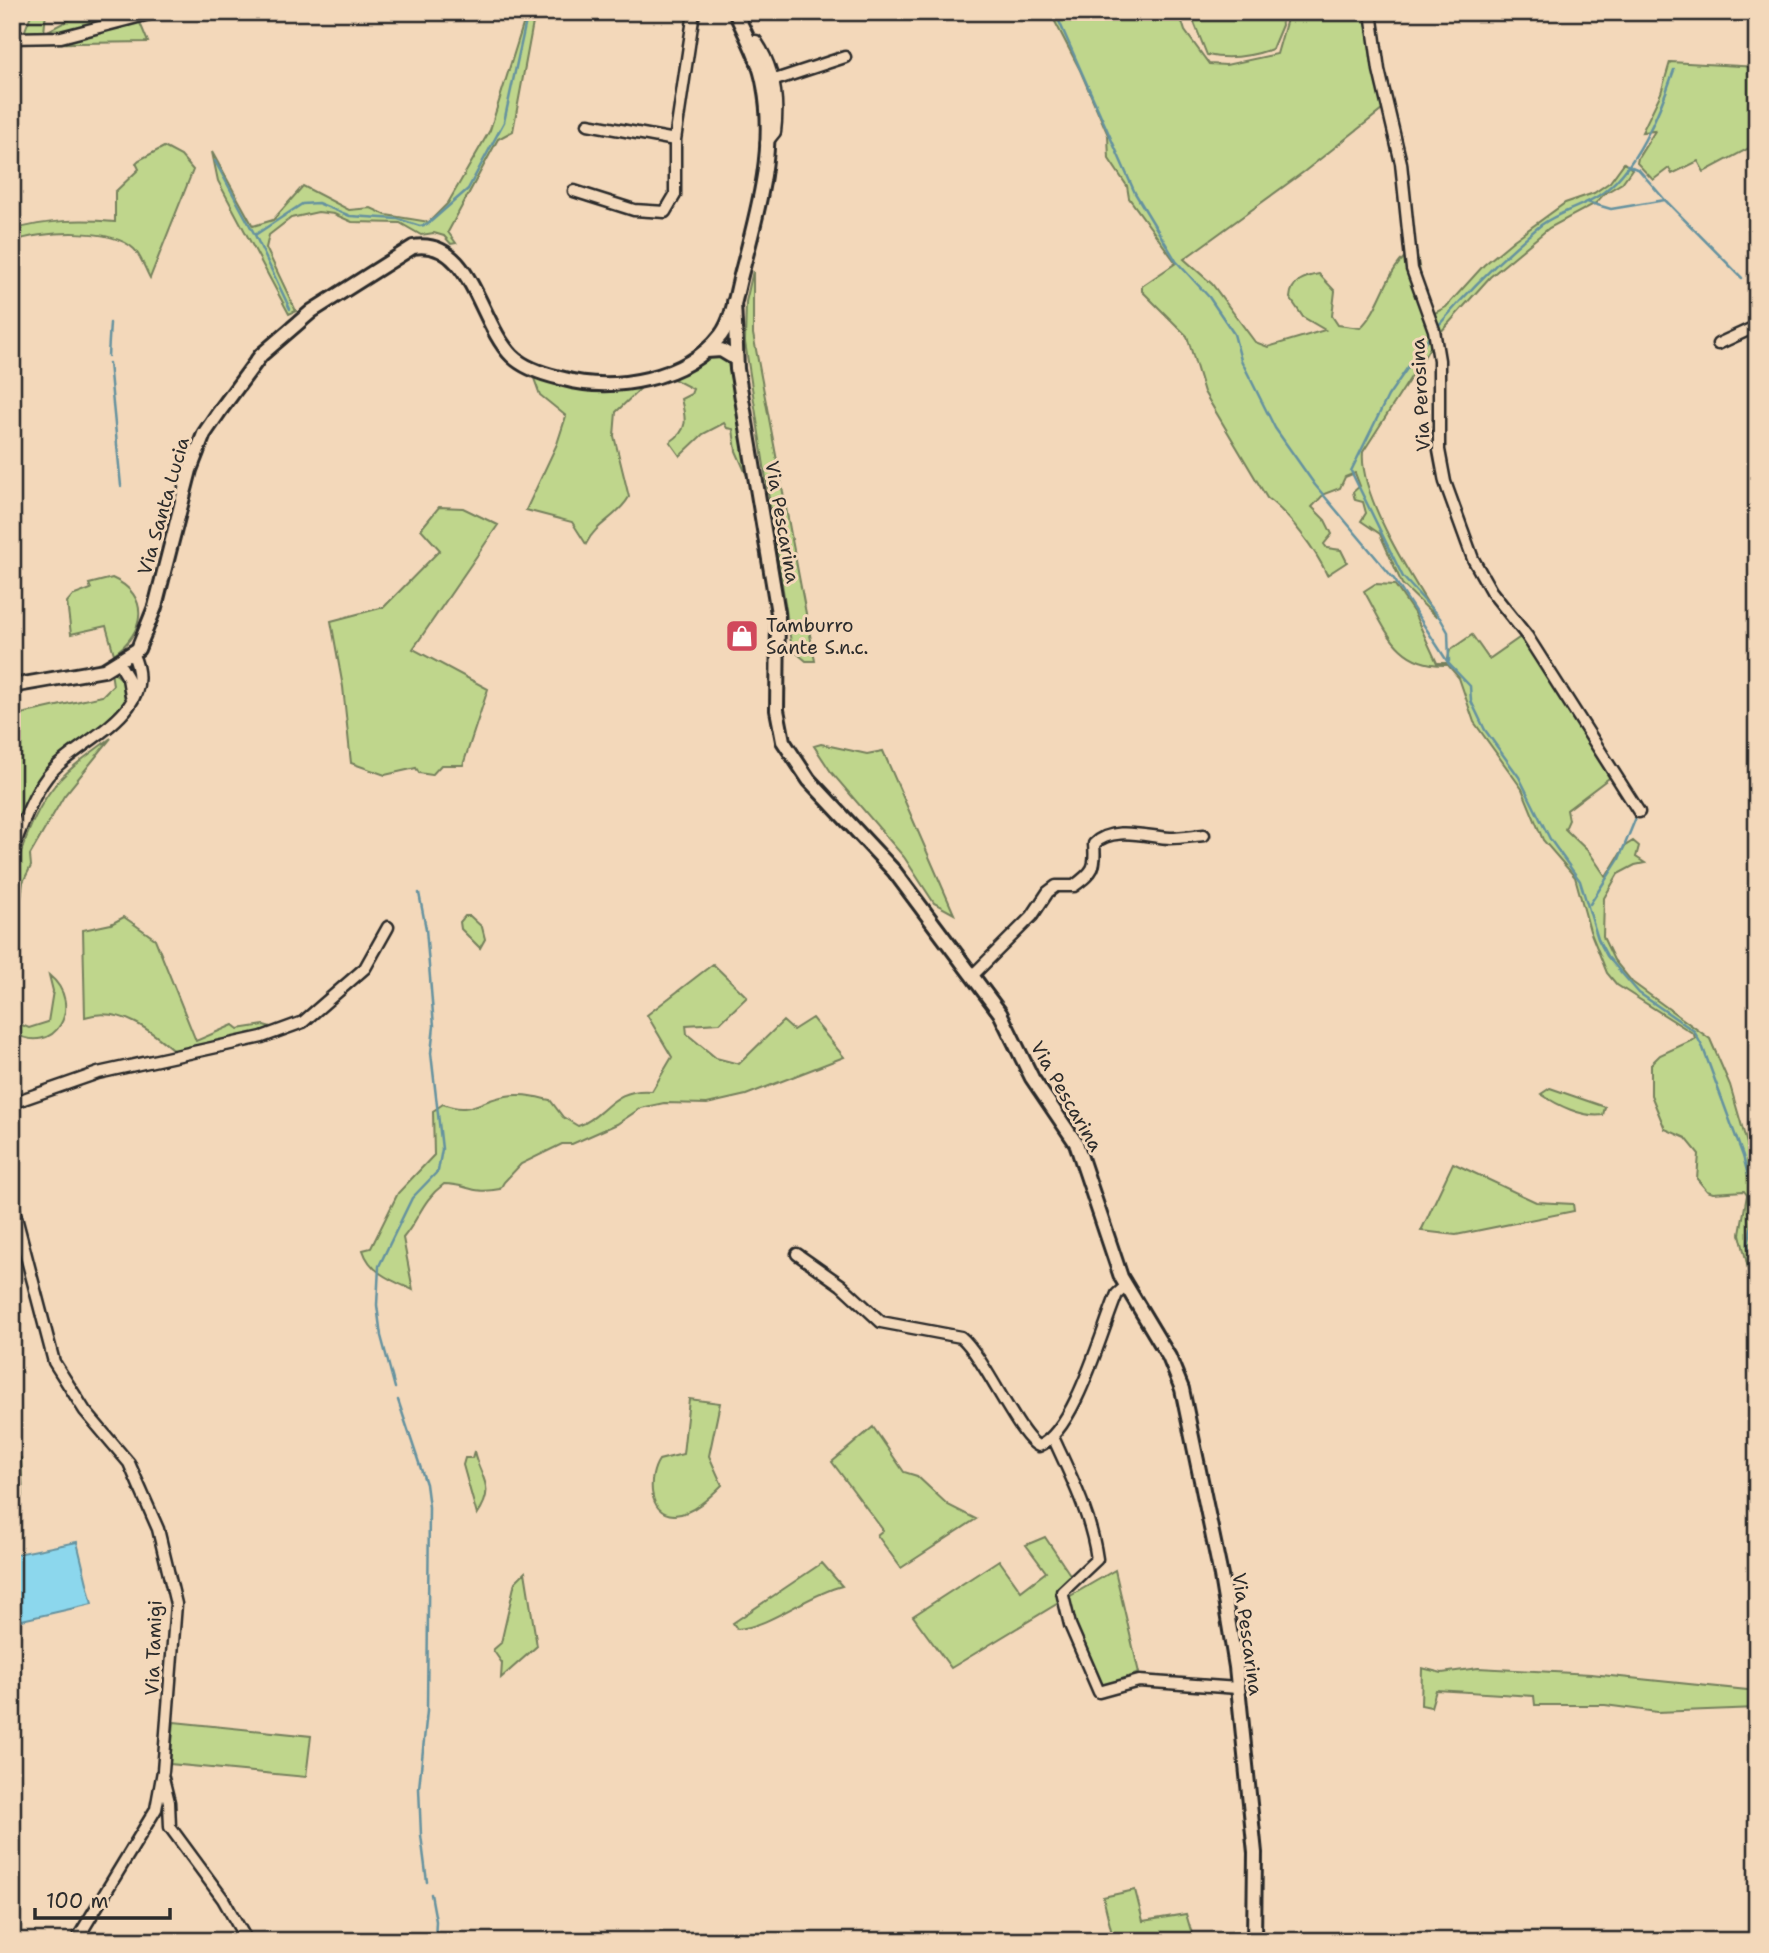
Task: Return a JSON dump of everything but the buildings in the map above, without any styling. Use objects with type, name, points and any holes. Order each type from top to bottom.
[{"type":"street","points":[[12,38],[61,37],[157,12]]},
{"type":"street","points":[[574,191],[634,210],[663,214],[675,195],[675,140],[694,12]]},
{"type":"street","name":"Via Santa Lucia","points":[[133,655],[147,634],[190,470],[204,435],[219,412],[261,355],[312,311],[413,247],[428,244],[441,248],[454,259],[504,347],[523,365],[536,370],[572,382],[625,381],[676,369],[706,351],[723,332],[762,200],[764,83],[735,12]]},
{"type":"street","name":"Via Perosina","points":[[1371,12],[1379,70],[1401,163],[1412,269],[1434,330],[1439,359],[1439,450],[1445,482],[1473,559],[1491,592],[1527,635],[1639,812]]},
{"type":"street","name":"Via Santa Lucia","points":[[749,41],[756,41],[761,48],[775,80],[775,132],[765,144]]},
{"type":"street","points":[[775,80],[845,57]]},
{"type":"street","points":[[588,124],[675,140]]},
{"type":"street","name":"Via Pescarina","points":[[734,302],[734,353],[777,600],[780,636],[777,710],[783,741],[800,769],[890,866],[1000,1013],[1032,1078],[1076,1143],[1126,1286],[1169,1357],[1186,1403],[1225,1598],[1238,1688],[1255,1853],[1254,1941]]},
{"type":"street","points":[[1718,344],[1757,326]]},
{"type":"street","points":[[706,351],[734,353],[731,335],[723,332]]},
{"type":"street","points":[[12,686],[57,681],[103,670],[133,655],[139,681],[131,704],[119,719],[58,765],[46,779],[12,851]]},
{"type":"street","points":[[119,663],[128,678],[131,704]]},
{"type":"street","points":[[973,975],[1031,916],[1048,892],[1056,886],[1074,886],[1093,869],[1097,862],[1094,844],[1098,840],[1124,834],[1170,838],[1204,835]]},
{"type":"street","points":[[12,1103],[98,1073],[262,1037],[303,1022],[365,968],[388,927]]},
{"type":"street","name":"Via Tamigi","points":[[12,1202],[54,1362],[85,1411],[129,1464],[158,1529],[176,1604],[162,1776],[156,1810],[76,1941]]},
{"type":"street","points":[[797,1254],[841,1284],[881,1322],[961,1337],[1004,1396],[1031,1443],[1039,1446],[1053,1437],[1068,1419],[1114,1300],[1126,1286]]},
{"type":"street","points":[[1053,1437],[1089,1521],[1095,1544],[1097,1559],[1062,1591],[1070,1625],[1099,1692],[1139,1681],[1238,1688]]},
{"type":"street","points":[[162,1776],[169,1802],[170,1827],[223,1899],[247,1941]]},
{"type":"green space","points":[[32,12],[46,12],[44,33],[84,12],[165,12],[140,23],[148,42],[12,44],[12,33],[24,33]]},
{"type":"green space","points":[[527,12],[535,12],[513,131],[498,139],[448,232],[456,243],[451,244],[444,236],[434,233],[421,235],[400,223],[352,222],[334,214],[318,212],[291,218],[269,235],[266,248],[296,311],[289,314],[218,181],[212,152],[253,226],[273,220],[303,186],[349,210],[371,208],[386,215],[429,222],[448,203],[490,130]]},
{"type":"green space","points":[[1050,12],[1179,12],[1185,31],[1209,64],[1226,65],[1277,54],[1289,12],[1371,12],[1392,102],[1305,171],[1184,259],[1212,284],[1255,342],[1268,347],[1325,330],[1303,317],[1290,298],[1293,288],[1303,278],[1319,274],[1335,291],[1332,316],[1338,325],[1360,328],[1375,309],[1398,265],[1416,249],[1421,278],[1433,314],[1446,307],[1484,265],[1514,240],[1565,203],[1594,193],[1610,182],[1624,163],[1632,169],[1622,183],[1604,194],[1596,203],[1549,228],[1490,277],[1439,334],[1435,356],[1431,346],[1363,452],[1369,491],[1378,513],[1401,559],[1436,617],[1402,584],[1380,534],[1361,521],[1366,513],[1363,502],[1355,500],[1353,492],[1360,486],[1355,473],[1345,477],[1340,488],[1324,494],[1312,507],[1325,520],[1332,534],[1324,544],[1327,548],[1341,550],[1347,562],[1327,575],[1301,533],[1267,498],[1204,392],[1187,336],[1142,291],[1142,286],[1176,263],[1129,198],[1127,186],[1109,159],[1108,135],[1080,70]]},
{"type":"green space","points":[[1190,12],[1280,12],[1282,25],[1272,49],[1240,56],[1207,55]]},
{"type":"green space","points":[[1670,62],[1757,67],[1757,144],[1704,172],[1698,161],[1672,174],[1669,168],[1653,180],[1637,163],[1655,131],[1642,132],[1661,93]]},
{"type":"green space","points":[[164,147],[181,156],[193,170],[150,278],[134,249],[109,237],[75,233],[40,235],[12,242],[12,230],[38,224],[115,222],[115,192],[139,169],[136,163],[139,160]]},
{"type":"green space","points":[[753,271],[753,334],[815,661],[806,661],[792,649],[745,342],[746,302]]},
{"type":"green space","points":[[710,353],[724,354],[728,363],[751,485],[736,451],[733,429],[727,428],[724,423],[703,434],[680,456],[670,442],[683,428],[681,399],[691,394],[693,389],[668,376],[641,388],[616,412],[614,436],[629,497],[619,510],[595,531],[586,544],[572,522],[526,510],[557,444],[566,416],[540,395],[532,373],[632,385]]},
{"type":"green space","points":[[439,507],[463,508],[498,525],[413,649],[488,689],[463,765],[441,765],[432,775],[419,773],[416,768],[385,775],[351,763],[343,687],[331,621],[384,607],[440,550],[421,529]]},
{"type":"green space","points":[[112,578],[125,585],[133,594],[139,614],[132,636],[114,654],[106,626],[71,634],[67,602],[72,596],[91,589],[89,584]]},
{"type":"green space","points":[[1375,584],[1395,585],[1414,613],[1437,663],[1447,663],[1450,650],[1472,635],[1489,659],[1522,636],[1613,775],[1567,810],[1569,820],[1565,829],[1589,852],[1606,877],[1625,846],[1633,841],[1639,846],[1636,857],[1645,863],[1618,874],[1604,898],[1603,937],[1614,960],[1632,982],[1710,1039],[1730,1085],[1754,1168],[1757,1224],[1752,1236],[1757,1254],[1757,1307],[1740,1234],[1747,1195],[1744,1191],[1707,1191],[1697,1179],[1699,1154],[1686,1138],[1665,1129],[1651,1095],[1651,1064],[1660,1055],[1695,1039],[1694,1034],[1617,985],[1607,973],[1590,931],[1575,877],[1543,840],[1522,789],[1474,722],[1459,678],[1448,665],[1416,660],[1395,643],[1364,591]]},
{"type":"green space","points":[[111,672],[120,678],[127,691],[128,695],[122,706],[104,725],[50,767],[34,793],[12,840],[12,716],[102,696],[113,685]]},
{"type":"green space","points":[[111,738],[64,796],[30,855],[31,866],[23,882],[21,899],[12,902],[17,866],[39,808],[68,771]]},
{"type":"green space","points":[[821,744],[867,754],[883,751],[954,914],[934,903],[904,857],[831,772],[814,746]]},
{"type":"green space","points":[[465,916],[470,916],[482,927],[485,939],[480,948],[461,929],[460,922]]},
{"type":"green space","points":[[124,917],[155,939],[196,1041],[233,1025],[238,1029],[264,1025],[274,1028],[178,1054],[147,1029],[123,1018],[98,1014],[85,1017],[83,930],[111,924]]},
{"type":"green space","points":[[713,964],[747,997],[720,1023],[686,1025],[687,1034],[716,1058],[739,1064],[783,1021],[793,1030],[812,1018],[844,1057],[746,1095],[707,1104],[664,1103],[641,1108],[617,1124],[572,1144],[562,1144],[521,1164],[500,1189],[482,1191],[444,1184],[425,1203],[403,1238],[413,1290],[383,1275],[371,1265],[363,1250],[371,1248],[398,1193],[434,1155],[433,1111],[443,1104],[461,1108],[497,1098],[523,1095],[550,1100],[563,1117],[578,1126],[618,1098],[638,1091],[652,1091],[672,1057],[647,1015]]},
{"type":"green space","points":[[49,975],[60,987],[65,1000],[65,1013],[60,1024],[53,1033],[41,1039],[12,1032],[12,1021],[29,1028],[48,1022],[53,991]]},
{"type":"green space","points":[[1550,1088],[1605,1107],[1603,1115],[1579,1113],[1541,1094]]},
{"type":"green space","points":[[1453,1163],[1536,1202],[1573,1204],[1574,1211],[1456,1235],[1421,1231]]},
{"type":"green space","points":[[689,1399],[720,1403],[709,1456],[722,1485],[688,1512],[674,1515],[665,1513],[654,1501],[653,1475],[659,1460],[683,1454]]},
{"type":"green space","points":[[873,1427],[904,1472],[917,1476],[948,1505],[976,1519],[901,1568],[877,1535],[883,1530],[832,1462]]},
{"type":"green space","points":[[474,1451],[486,1489],[486,1497],[477,1515],[463,1465],[465,1458],[472,1458]]},
{"type":"green space","points":[[21,1458],[23,1495],[12,1493],[12,1459]]},
{"type":"green space","points":[[1045,1537],[1071,1576],[1058,1589],[1060,1602],[951,1668],[913,1616],[999,1560],[1021,1591],[1046,1572],[1026,1545]]},
{"type":"green space","points":[[822,1563],[842,1586],[815,1596],[762,1623],[737,1629],[733,1623]]},
{"type":"green space","points":[[1115,1570],[1139,1673],[1100,1688],[1067,1598]]},
{"type":"green space","points":[[525,1572],[537,1646],[501,1678],[502,1663],[493,1650],[501,1643],[515,1582]]},
{"type":"green space","points":[[1422,1668],[1442,1673],[1478,1668],[1591,1674],[1757,1691],[1757,1708],[1657,1712],[1605,1705],[1535,1705],[1534,1696],[1436,1690],[1431,1707],[1421,1705]]},
{"type":"green space","points":[[174,1722],[311,1736],[306,1777],[170,1764]]},
{"type":"green space","points":[[1135,1890],[1143,1921],[1186,1914],[1194,1941],[1137,1941],[1135,1933],[1113,1938],[1103,1897]]},
{"type":"water","points":[[77,1542],[92,1604],[22,1620],[12,1619],[12,1555]]},
{"type":"waterway","points":[[290,309],[255,235],[302,204],[318,203],[350,216],[398,219],[420,226],[428,224],[468,189],[504,122],[528,12]]},
{"type":"waterway","points":[[1055,12],[1135,193],[1176,261],[1209,297],[1234,334],[1241,360],[1275,428],[1315,485],[1394,579],[1449,664],[1470,686],[1471,701],[1485,730],[1519,777],[1550,839],[1580,881],[1598,939],[1607,956],[1639,993],[1694,1031],[1703,1048],[1743,1156],[1755,1202],[1748,1245],[1757,1275]]},
{"type":"waterway","points":[[1438,326],[1487,273],[1541,225],[1598,196],[1624,172],[1645,139],[1662,104],[1674,70]]},
{"type":"waterway","points":[[215,161],[255,235]]},
{"type":"waterway","points":[[1627,165],[1639,170],[1665,200]]},
{"type":"waterway","points":[[1587,202],[1611,209],[1665,200],[1742,278]]},
{"type":"waterway","points":[[108,356],[110,323]]},
{"type":"waterway","points":[[1431,334],[1388,396],[1351,471],[1403,577],[1440,618],[1448,632],[1449,661]]},
{"type":"waterway","points":[[109,363],[121,486]]},
{"type":"waterway","points":[[1590,904],[1619,859],[1637,815]]},
{"type":"waterway","points":[[395,1388],[381,1336],[377,1305],[379,1266],[412,1198],[438,1171],[442,1149],[431,1053],[434,1026],[426,929],[419,893]]},
{"type":"waterway","points":[[398,1400],[426,1484],[429,1507],[427,1711],[419,1788],[427,1882]]},
{"type":"waterway","points":[[431,1894],[436,1921],[435,1941]]},
{"type":"place","name":"Tamburro Sante S.n.c.","points":[[742,636]]}]
